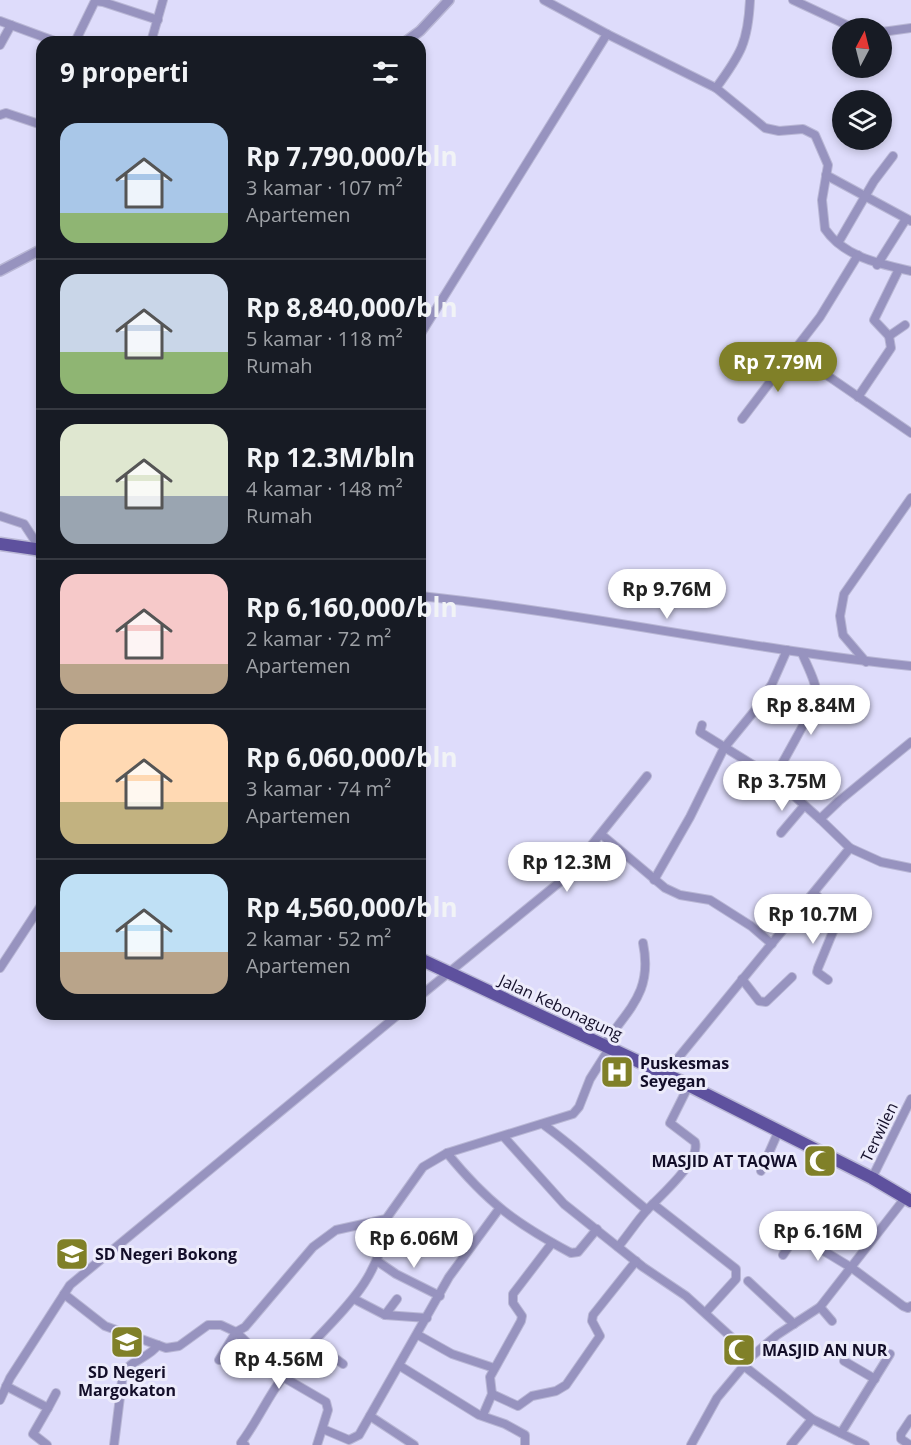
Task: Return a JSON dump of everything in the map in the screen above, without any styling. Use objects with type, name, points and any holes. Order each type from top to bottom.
[{"type":"main road","points":[[0,544],[36,549]]},
{"type":"main road","name":"Jalan Kebonagung","points":[[426,962],[689,1085],[872,1178],[908,1199]]},
{"type":"street","points":[[153,36],[163,0]]},
{"type":"street","points":[[412,36],[448,0]]},
{"type":"street","points":[[544,0],[716,88],[765,128],[780,131],[803,129],[815,135],[825,154],[826,175],[822,200],[825,230],[838,243],[877,265],[911,271]]},
{"type":"street","points":[[716,88],[743,46],[749,30],[750,0]]},
{"type":"street","points":[[793,0],[832,18]]},
{"type":"street","points":[[78,36],[94,1],[158,20]]},
{"type":"street","points":[[0,21],[41,36]]},
{"type":"street","points":[[0,45],[11,25]]},
{"type":"street","points":[[892,31],[911,28]]},
{"type":"street","points":[[426,325],[607,34]]},
{"type":"street","points":[[0,115],[6,114],[36,122]]},
{"type":"street","points":[[838,243],[866,195],[893,156]]},
{"type":"street","points":[[826,175],[908,220],[877,265]]},
{"type":"street","points":[[0,271],[36,252]]},
{"type":"street","points":[[742,419],[820,317],[858,255]]},
{"type":"street","points":[[858,397],[889,354],[889,336],[872,318],[899,269]]},
{"type":"street","points":[[889,336],[905,325]]},
{"type":"street","points":[[793,352],[911,433]]},
{"type":"street","points":[[866,662],[843,635],[840,616],[844,594],[911,498]]},
{"type":"street","points":[[0,516],[24,524],[36,542]]},
{"type":"street","points":[[426,598],[478,602],[802,653],[911,666]]},
{"type":"street","points":[[654,880],[690,817],[723,747],[756,709],[772,684],[787,650]]},
{"type":"street","points":[[774,778],[804,721],[816,705],[816,692],[802,653]]},
{"type":"street","points":[[702,725],[700,732],[774,778],[850,848],[881,862],[911,868]]},
{"type":"street","points":[[820,819],[839,801],[910,745]]},
{"type":"street","points":[[426,991],[566,877],[602,835],[647,776]]},
{"type":"street","points":[[781,833],[803,807]]},
{"type":"street","points":[[602,835],[654,880],[680,895],[710,900],[751,926],[772,944]]},
{"type":"street","points":[[665,1074],[850,848]]},
{"type":"street","points":[[814,893],[839,916],[817,972],[828,980]]},
{"type":"street","points":[[0,968],[36,913]]},
{"type":"street","points":[[241,1444],[283,1377],[354,1299],[381,1252],[386,1219],[423,1167],[447,1153],[544,1125],[569,1116],[577,1110],[606,1047],[644,985],[646,959],[643,943]]},
{"type":"street","points":[[742,979],[761,1002],[766,1002],[792,977]]},
{"type":"street","points":[[0,1400],[10,1377],[70,1285],[392,1020]]},
{"type":"street","points":[[618,1247],[650,1207],[682,1173],[696,1147],[693,1140],[670,1123],[689,1085]]},
{"type":"street","name":"Terwilen","points":[[872,1178],[911,1099]]},
{"type":"street","points":[[544,1125],[577,1149],[609,1179],[736,1269],[736,1280],[706,1312]]},
{"type":"street","points":[[761,1171],[779,1130]]},
{"type":"street","points":[[504,1137],[564,1204],[706,1312],[752,1356]]},
{"type":"street","points":[[447,1153],[473,1185],[499,1209],[552,1243],[575,1254],[597,1229]]},
{"type":"street","points":[[691,1445],[717,1398],[752,1356],[820,1307],[908,1199]]},
{"type":"street","points":[[322,1429],[353,1440],[359,1435],[465,1252],[499,1209]]},
{"type":"street","points":[[219,1360],[236,1332],[245,1327],[313,1247],[336,1230],[386,1219]]},
{"type":"street","points":[[783,1255],[795,1237],[799,1236],[852,1268],[905,1308],[911,1306]]},
{"type":"street","points":[[483,1415],[492,1394],[489,1384],[494,1368],[521,1321],[522,1316],[513,1303],[513,1294],[552,1243]]},
{"type":"street","points":[[377,1260],[396,1274],[440,1296]]},
{"type":"street","points":[[492,1394],[518,1406],[532,1396],[548,1394],[566,1385],[600,1336],[592,1321],[593,1315],[636,1261]]},
{"type":"street","points":[[748,1281],[794,1324]]},
{"type":"street","points":[[64,1294],[105,1326],[170,1348],[179,1346],[208,1325],[221,1325],[236,1332],[283,1377],[326,1402],[328,1410],[317,1445]]},
{"type":"street","points":[[354,1299],[386,1314],[427,1318]]},
{"type":"street","points":[[386,1314],[397,1299]]},
{"type":"street","points":[[820,1307],[832,1321]]},
{"type":"street","points":[[418,1335],[452,1354],[494,1368]]},
{"type":"street","points":[[314,1343],[343,1364]]},
{"type":"street","points":[[114,1445],[123,1373],[128,1366],[150,1355],[158,1345]]},
{"type":"street","points":[[841,1433],[890,1354]]},
{"type":"street","points":[[844,1361],[875,1378]]},
{"type":"street","points":[[400,1366],[483,1415],[525,1435],[525,1445]]},
{"type":"street","points":[[744,1366],[812,1419],[865,1445]]},
{"type":"street","points":[[0,1372],[10,1377]]},
{"type":"street","points":[[6,1386],[48,1408]]},
{"type":"street","points":[[47,1445],[33,1434],[56,1393]]},
{"type":"street","points":[[370,1416],[414,1445]]},
{"type":"street","points":[[792,1445],[812,1419]]},
{"type":"street","points":[[910,1445],[901,1439],[901,1434],[911,1419]]},
{"type":"place","name":"Puskesmas Seyegan","points":[[617,1072]]},
{"type":"place","name":"MASJID AT TAQWA","points":[[820,1161]]},
{"type":"place","name":"SD Negeri Bokong","points":[[72,1254]]},
{"type":"place","name":"SD Negeri Margokaton","points":[[127,1342]]},
{"type":"place","name":"MASJID AN NUR","points":[[739,1350]]}]
